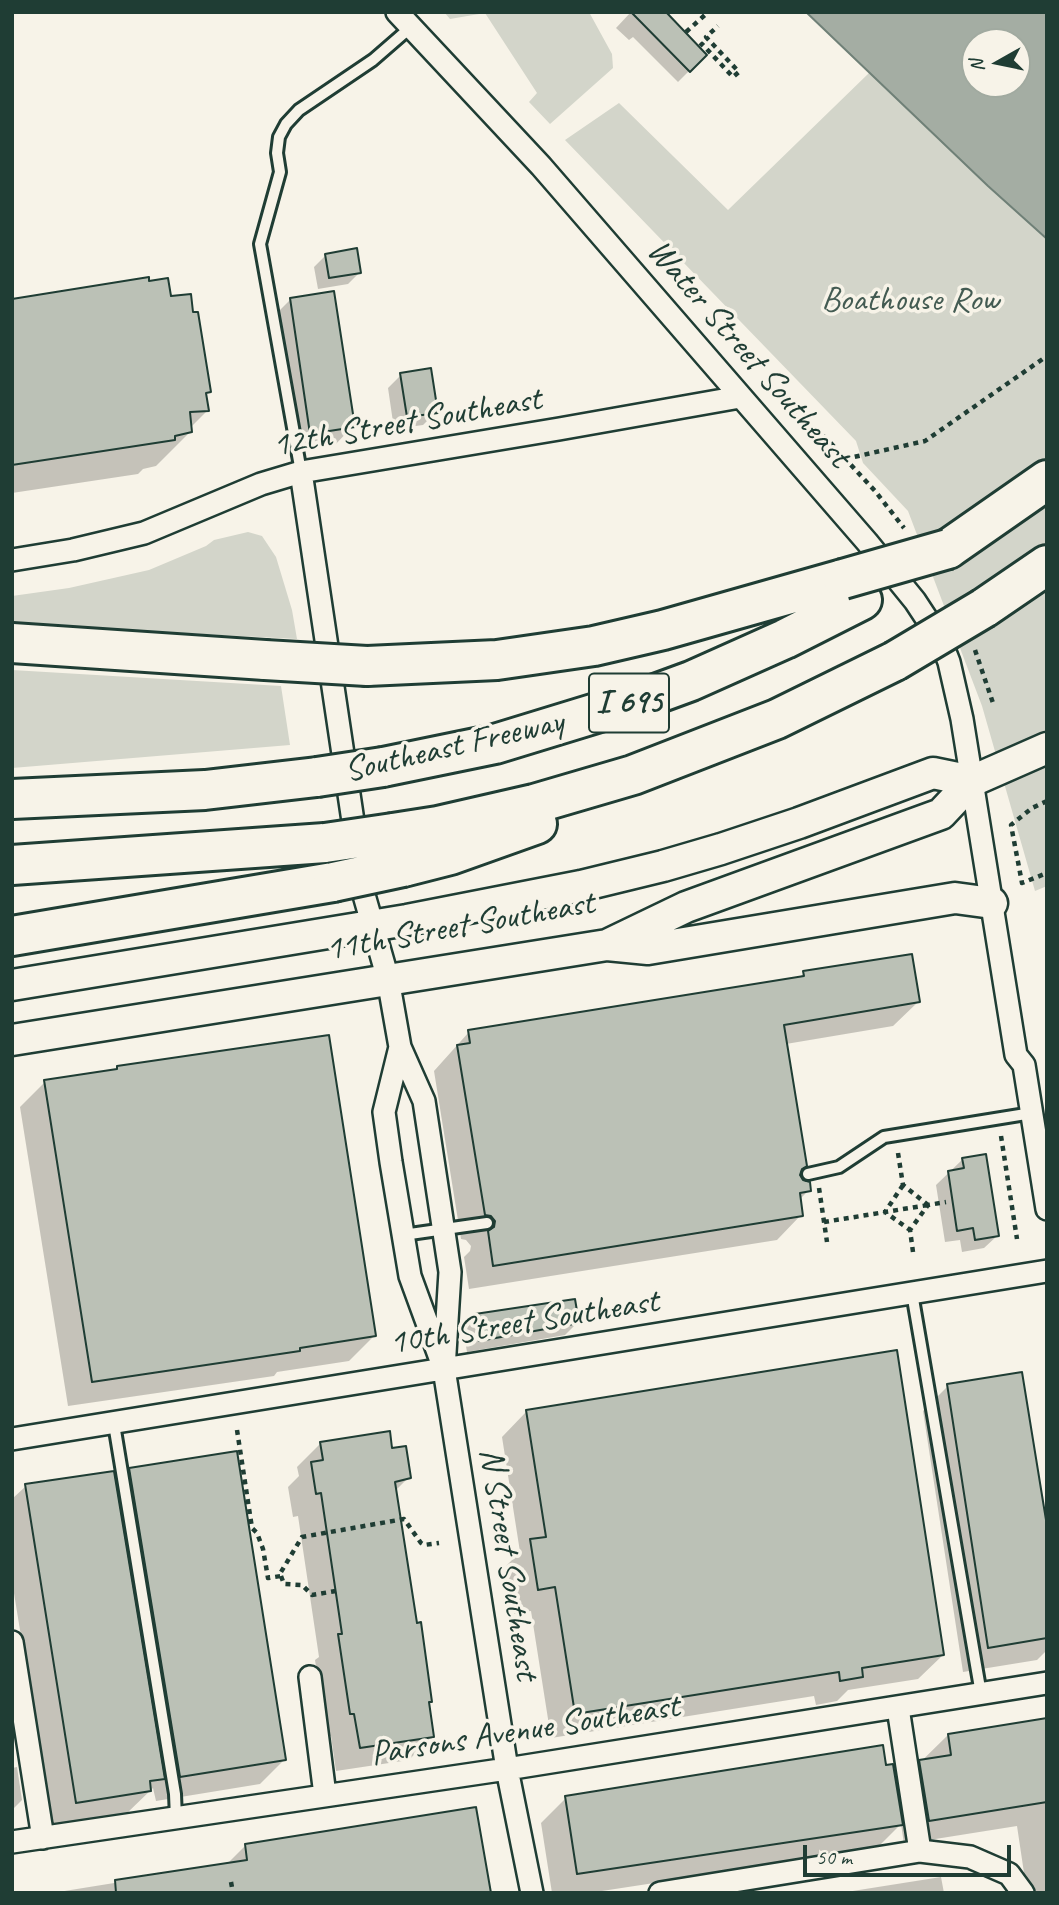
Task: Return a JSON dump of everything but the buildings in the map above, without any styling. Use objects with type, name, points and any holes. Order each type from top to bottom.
[{"type":"highway","name":"Southeast Freeway","points":[[12,799],[205,790],[383,767],[495,744],[642,699],[691,681],[785,639],[853,589],[948,549],[1047,480]]},
{"type":"highway","name":"Southeast Freeway","points":[[12,866],[325,843],[398,850],[438,826],[534,804],[633,775],[777,719],[895,662],[984,608],[1047,565]]},
{"type":"highway","points":[[12,643],[368,666],[497,660],[594,646],[853,589]]},
{"type":"highway","points":[[12,936],[333,882],[398,850]]},
{"type":"main road","name":"11th Street Southeast","points":[[12,1040],[607,944],[687,907],[941,814],[972,781],[1047,748]]},
{"type":"main road","name":"11th Street Southeast","points":[[12,985],[373,926],[581,886],[663,866],[799,823],[933,773],[972,781]]},
{"type":"main road","points":[[607,944],[648,949],[955,898],[992,903]]},
{"type":"street","name":"Water Street Southeast","points":[[404,19],[541,166],[867,542],[930,622],[940,639],[955,687],[1016,1055],[1024,1065],[1047,1209]]},
{"type":"street","name":"12th Street Southeast","points":[[12,559],[73,550],[144,533],[244,491],[301,472],[740,397]]},
{"type":"street","name":"N Street Southeast","points":[[301,472],[364,895],[388,979],[400,1047],[424,1101],[450,1272],[444,1369]]},
{"type":"street","name":"N Street Southeast","points":[[400,1047],[384,1112],[403,1235],[410,1276],[444,1369],[507,1769],[532,1893]]},
{"type":"street","name":"10th Street Southeast","points":[[12,1439],[1047,1271]]},
{"type":"street","points":[[12,1642],[20,1737],[43,1838]]},
{"type":"street","points":[[310,1677],[325,1795]]},
{"type":"street","name":"Parsons Avenue Southeast","points":[[12,1842],[507,1769],[1047,1683]]},
{"type":"street","points":[[898,1708],[920,1852]]},
{"type":"street","points":[[660,1893],[920,1852],[970,1857],[1009,1874],[1023,1893]]},
{"type":"lane","points":[[301,472],[260,244],[280,173],[277,153],[279,136],[299,110],[373,60],[404,19]]},
{"type":"lane","points":[[808,1174],[839,1167],[884,1137],[1032,1113]]},
{"type":"lane","points":[[403,1235],[487,1223]]},
{"type":"lane","points":[[912,1293],[981,1695]]},
{"type":"lane","points":[[114,1424],[173,1781],[176,1818]]},
{"type":"path","points":[[686,32],[706,14]]},
{"type":"path","points":[[699,46],[702,44],[733,78],[739,72],[706,37],[718,26]]},
{"type":"path","points":[[845,459],[925,441],[1047,356]]},
{"type":"path","points":[[1047,801],[1032,808],[1011,825],[1022,883],[1047,873]]},
{"type":"path","points":[[1001,1134],[1017,1239]]},
{"type":"path","points":[[895,1135],[903,1185],[928,1205]]},
{"type":"path","points":[[885,1212],[903,1185]]},
{"type":"path","points":[[818,1188],[827,1242]]},
{"type":"path","points":[[824,1222],[946,1202]]},
{"type":"path","points":[[909,1230],[928,1205]]},
{"type":"path","points":[[885,1212],[909,1230],[913,1252]]},
{"type":"path","points":[[237,1430],[252,1528],[263,1549],[268,1578],[281,1576]]},
{"type":"path","points":[[335,1591],[312,1595],[302,1585],[284,1584],[282,1572],[302,1537],[404,1519],[421,1543],[439,1543]]},
{"type":"path","points":[[231,1882],[233,1893]]},
{"type":"green space","points":[[444,12],[589,12],[612,54],[613,68],[550,124],[529,102],[537,93],[485,13],[450,19]]},
{"type":"green space","name":"Boathouse Row","points":[[806,12],[1047,239],[1047,886],[1035,891],[982,706],[908,511],[863,463],[856,441],[565,140],[619,103],[728,210],[869,73]]},
{"type":"green space","points":[[248,532],[262,536],[276,557],[292,610],[297,639],[12,624],[12,596],[69,588],[149,570],[214,540]]},
{"type":"green space","points":[[12,670],[281,686],[290,745],[12,768]]},
{"type":"shaded area","points":[[806,12],[1047,12],[1047,239],[988,186]]}]
